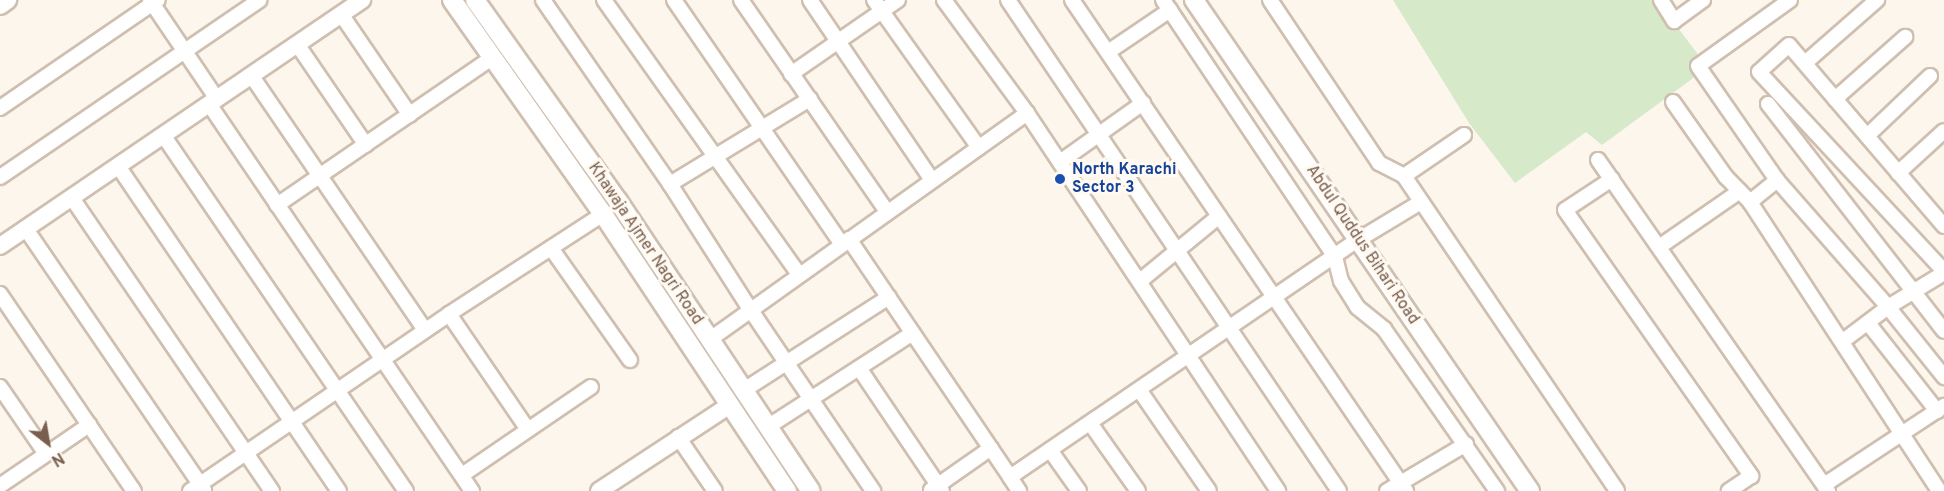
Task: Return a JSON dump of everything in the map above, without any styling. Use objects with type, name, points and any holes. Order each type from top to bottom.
[{"type":"main road","points":[[0,5],[7,0]]},
{"type":"main road","name":"Khawaja Ajmer Nagri Road","points":[[452,0],[603,214],[787,491]]},
{"type":"main road","name":"Khawaja Ajmer Nagri Road","points":[[475,0],[618,201],[811,491]]},
{"type":"main road","name":"Abdul Quddus Bihari Road","points":[[1194,0],[1530,491]]},
{"type":"main road","points":[[669,314],[685,303]]},
{"type":"street","points":[[0,177],[259,0]]},
{"type":"street","points":[[0,246],[362,0]]},
{"type":"street","points":[[543,0],[670,184],[750,309],[873,491]]},
{"type":"street","points":[[604,0],[799,274]]},
{"type":"street","points":[[674,0],[762,128],[889,297],[1019,491]]},
{"type":"street","points":[[741,0],[887,212]]},
{"type":"street","points":[[810,0],[932,180]]},
{"type":"street","points":[[792,74],[838,42],[878,6],[898,0]]},
{"type":"street","points":[[944,0],[1027,113],[1190,355],[1278,491]]},
{"type":"street","points":[[1008,0],[1340,491]]},
{"type":"street","points":[[1072,0],[1403,487]]},
{"type":"street","points":[[1270,0],[1379,164],[1404,176],[1617,491]]},
{"type":"street","points":[[1661,0],[1674,21],[1703,0]]},
{"type":"street","points":[[1790,0],[1698,66],[1777,180],[1888,307],[1944,377]]},
{"type":"street","points":[[1804,63],[1877,0]]},
{"type":"street","points":[[0,108],[153,1],[277,205],[472,491]]},
{"type":"street","points":[[1108,52],[1167,5],[1335,257],[1341,281],[1357,307],[1384,329],[1497,491]]},
{"type":"street","points":[[878,6],[978,148]]},
{"type":"street","points":[[341,14],[410,114]]},
{"type":"street","points":[[1835,99],[1905,37]]},
{"type":"street","points":[[297,44],[366,145]]},
{"type":"street","points":[[1843,341],[1888,307],[1914,293],[1944,272],[1759,72],[1789,45],[1898,173],[1939,210],[1944,226]]},
{"type":"street","points":[[277,205],[492,58]]},
{"type":"street","points":[[251,75],[425,330]]},
{"type":"street","points":[[1867,136],[1930,76]]},
{"type":"street","points":[[670,184],[810,99]]},
{"type":"street","points":[[1673,102],[1726,177],[1750,202],[1939,491]]},
{"type":"street","points":[[1060,162],[1143,103]]},
{"type":"street","points":[[1768,104],[1944,332]]},
{"type":"street","points":[[709,340],[1027,113]]},
{"type":"street","points":[[1898,173],[1944,131]]},
{"type":"street","points":[[163,135],[406,491]]},
{"type":"street","points":[[1404,176],[1464,135]]},
{"type":"street","points":[[1598,160],[1826,488],[1940,409],[1868,322]]},
{"type":"street","points":[[118,166],[339,491]]},
{"type":"street","points":[[1611,179],[1565,210],[1752,476],[1729,491]]},
{"type":"street","points":[[1750,202],[1777,180]]},
{"type":"street","points":[[1659,247],[1740,191]]},
{"type":"street","points":[[72,198],[272,491]]},
{"type":"street","points":[[1010,477],[1140,391],[1359,240],[1421,201]]},
{"type":"street","points":[[26,229],[198,489],[246,453],[425,330],[603,214]]},
{"type":"street","points":[[1140,281],[1219,216]]},
{"type":"street","points":[[551,248],[630,360]]},
{"type":"street","points":[[0,294],[134,491]]},
{"type":"street","points":[[744,390],[889,297]]},
{"type":"street","points":[[449,314],[528,430]]},
{"type":"street","points":[[769,426],[913,333]]},
{"type":"street","points":[[859,368],[937,489],[991,448]]},
{"type":"street","points":[[0,387],[46,454]]},
{"type":"street","points":[[462,476],[591,387]]},
{"type":"street","points":[[1140,391],[1209,491]]},
{"type":"street","points":[[605,490],[678,437],[730,405]]},
{"type":"street","points":[[1090,423],[1138,491]]},
{"type":"street","points":[[2,486],[90,425]]},
{"type":"street","points":[[678,437],[715,491]]},
{"type":"street","points":[[1387,491],[1403,487],[1466,444]]},
{"type":"street","points":[[1050,450],[1078,491]]},
{"type":"green space","points":[[1393,0],[1657,0],[1697,53],[1696,76],[1602,145],[1586,132],[1515,183],[1469,123]]},
{"type":"place","name":"North Karachi Sector 3","points":[[1060,179]]}]
